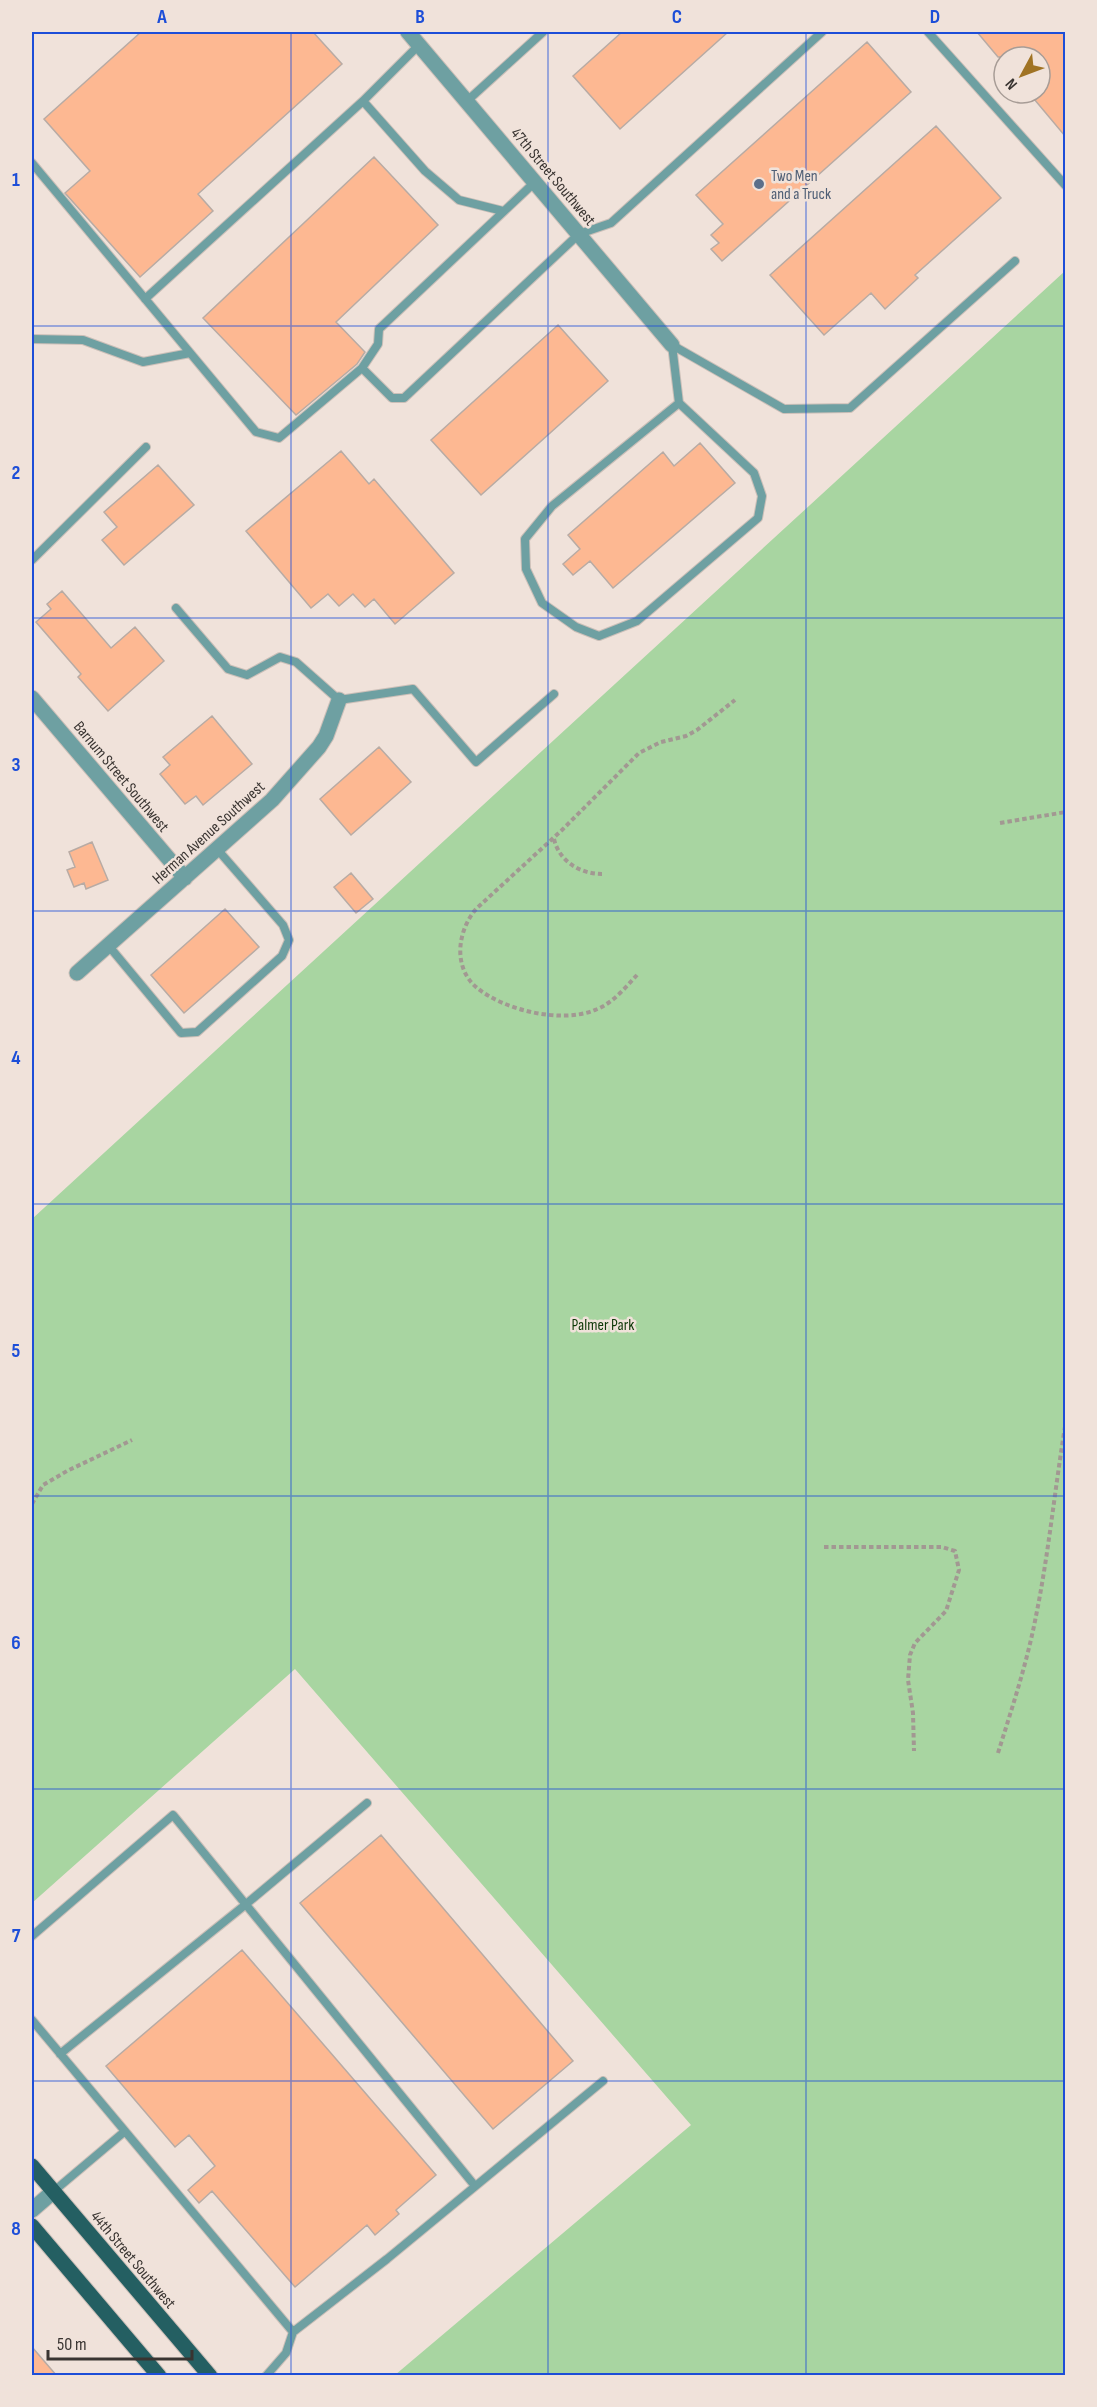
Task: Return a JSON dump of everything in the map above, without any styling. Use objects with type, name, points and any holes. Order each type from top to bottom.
[{"type":"main road","name":"44th Street Southwest","points":[[32,2166],[210,2376]]},
{"type":"main road","points":[[32,2226],[159,2376]]},
{"type":"street","name":"47th Street Southwest","points":[[408,32],[672,345]]},
{"type":"street","name":"Barnum Street Southwest","points":[[32,698],[185,878]]},
{"type":"street","name":"Herman Avenue Southwest","points":[[77,973],[272,800],[305,765],[326,736],[339,700]]},
{"type":"street","points":[[32,2210],[54,2191]]},
{"type":"lane","points":[[467,102],[543,32]]},
{"type":"lane","points":[[362,368],[392,398],[404,398],[579,234],[611,224],[822,32]]},
{"type":"lane","points":[[928,32],[1065,186]]},
{"type":"lane","points":[[145,299],[363,100],[419,45]]},
{"type":"lane","points":[[363,100],[425,171],[459,200],[503,212]]},
{"type":"lane","points":[[32,163],[256,432],[279,438],[362,368],[378,344],[379,329],[535,182]]},
{"type":"lane","points":[[672,345],[784,409],[850,408],[1015,261]]},
{"type":"lane","points":[[32,339],[83,340],[143,362],[190,353]]},
{"type":"lane","points":[[672,345],[678,403],[754,473],[762,496],[758,518],[637,621],[599,636],[576,627],[542,603],[526,569],[525,539],[552,506],[678,403]]},
{"type":"lane","points":[[32,560],[146,447]]},
{"type":"lane","points":[[177,608],[228,669],[247,675],[280,657],[296,662],[339,700],[413,688],[476,762],[554,694]]},
{"type":"lane","points":[[108,945],[181,1034],[197,1032],[282,956],[289,940],[283,925],[217,849]]},
{"type":"lane","points":[[60,2054],[367,1803]]},
{"type":"lane","points":[[32,1935],[172,1815],[475,2186]]},
{"type":"lane","points":[[32,2020],[293,2332]]},
{"type":"lane","points":[[266,2376],[286,2353],[293,2332],[603,2081]]},
{"type":"lane","points":[[54,2191],[124,2132]]},
{"type":"path","points":[[637,975],[622,991],[594,1011],[562,1016],[527,1011],[486,993],[468,978],[459,948],[468,918],[639,753],[655,744],[686,736],[697,730],[735,700]]},
{"type":"path","points":[[1000,823],[1065,812]]},
{"type":"path","points":[[553,838],[558,851],[576,867],[592,874],[602,874]]},
{"type":"path","points":[[998,1753],[1026,1660],[1036,1617],[1050,1535],[1065,1421]]},
{"type":"path","points":[[32,1504],[43,1485],[132,1440]]},
{"type":"path","points":[[824,1547],[942,1546],[955,1551],[959,1570],[946,1611],[915,1643],[910,1655],[908,1680],[913,1713],[914,1751]]},
{"type":"green space","name":"Palmer Park","points":[[1065,271],[1065,2375],[395,2375],[691,2125],[295,1669],[32,1903],[32,1219]]},
{"type":"building","points":[[141,32],[313,32],[342,64],[198,194],[213,211],[140,277],[65,193],[90,171],[44,119]]},
{"type":"building","points":[[622,32],[728,32],[620,129],[573,76]]},
{"type":"building","points":[[977,32],[1065,32],[1065,136],[1039,105],[1052,105],[1052,45],[992,45],[992,50]]},
{"type":"building","points":[[867,42],[911,92],[722,261],[711,249],[719,243],[711,235],[723,224],[696,195]]},
{"type":"building","points":[[936,126],[1001,198],[915,275],[918,278],[885,309],[871,293],[824,335],[770,275]]},
{"type":"building","points":[[374,157],[438,225],[336,322],[365,352],[357,364],[296,415],[203,318]]},
{"type":"building","points":[[558,325],[608,381],[481,495],[431,440]]},
{"type":"building","points":[[700,443],[735,483],[613,588],[590,561],[573,575],[563,564],[580,549],[568,535],[663,452],[674,466]]},
{"type":"building","points":[[341,451],[369,484],[374,479],[454,573],[395,624],[374,599],[365,607],[353,594],[339,606],[328,594],[311,608],[246,531]]},
{"type":"building","points":[[158,465],[194,505],[124,565],[102,540],[117,527],[104,512]]},
{"type":"building","points":[[62,591],[111,648],[135,627],[164,661],[108,711],[78,677],[81,674],[36,622],[51,609],[47,604]]},
{"type":"building","points":[[212,716],[252,764],[203,805],[196,796],[185,804],[160,774],[170,765],[163,757]]},
{"type":"building","points":[[379,747],[411,782],[351,835],[320,799]]},
{"type":"building","points":[[92,842],[108,880],[86,889],[84,883],[74,887],[67,870],[75,867],[69,852]]},
{"type":"building","points":[[351,873],[373,899],[356,913],[334,887]]},
{"type":"building","points":[[225,909],[259,947],[184,1013],[151,975]]},
{"type":"building","points":[[381,1835],[573,2061],[493,2129],[300,1903]]},
{"type":"building","points":[[242,1950],[436,2175],[396,2210],[399,2214],[375,2235],[367,2225],[295,2287],[212,2191],[199,2203],[188,2190],[215,2166],[189,2135],[175,2147],[106,2066]]},
{"type":"building","points":[[32,2347],[57,2376],[32,2376]]},
{"type":"place","name":"Two Men and a Truck","points":[[759,184]]}]
